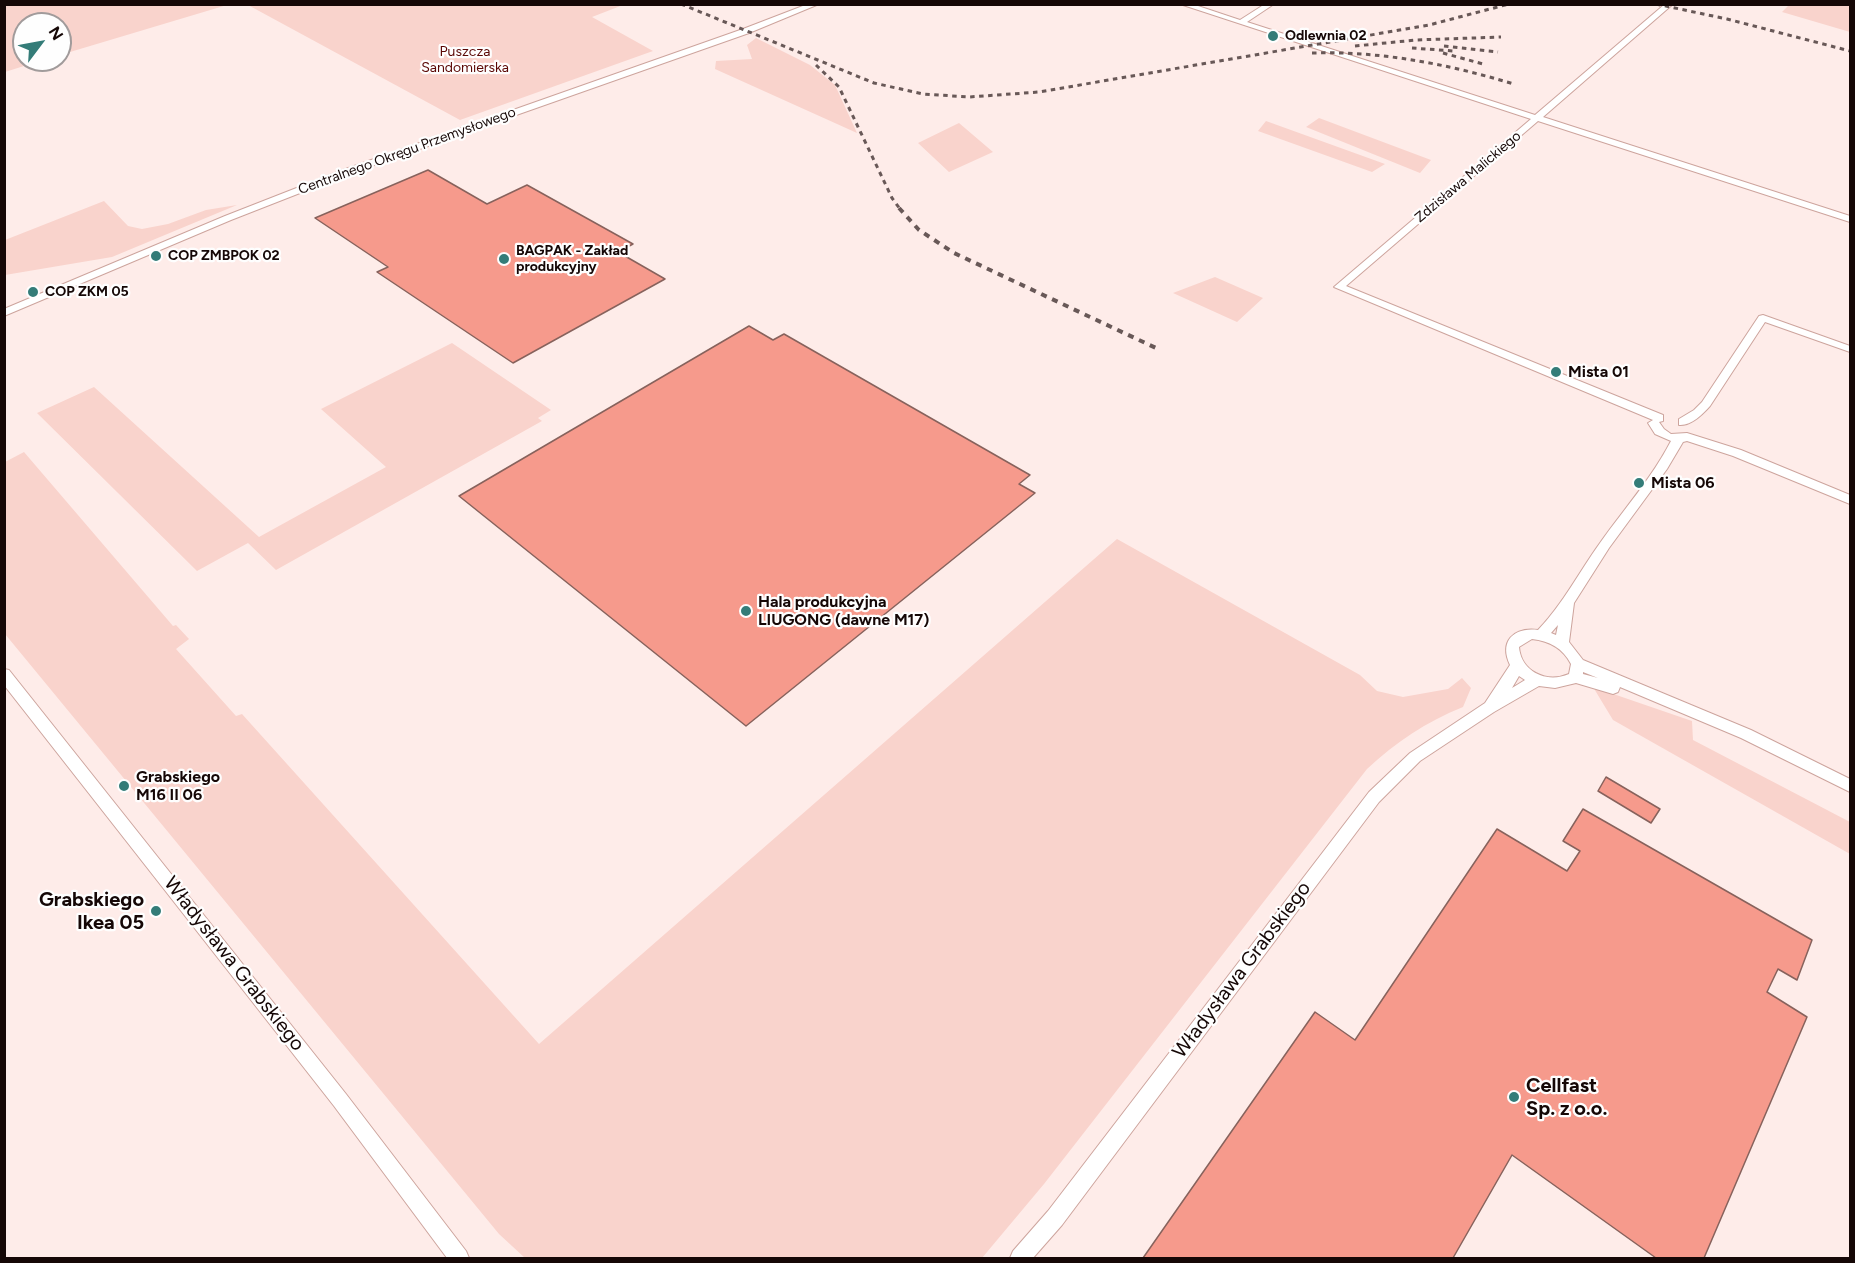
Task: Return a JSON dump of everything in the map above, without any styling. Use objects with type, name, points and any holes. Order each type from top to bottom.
[{"type":"street","name":"Centralnego Okręgu Przemysłowego","points":[[4,313],[218,222],[343,173],[746,32],[816,4]]},
{"type":"street","name":"Zdzisława Malickiego","points":[[1183,4],[1537,118]]},
{"type":"street","points":[[1240,23],[1271,4]]},
{"type":"street","points":[[1537,118],[1670,4]]},
{"type":"street","name":"Zdzisława Malickiego","points":[[1537,118],[1339,286],[1609,399],[1656,421]]},
{"type":"street","points":[[1537,118],[1851,219]]},
{"type":"street","points":[[1540,635],[1568,602],[1606,542],[1665,459],[1672,453],[1763,318],[1851,349]]},
{"type":"street","points":[[1685,432],[1664,435],[1656,429],[1656,421],[1668,417],[1685,432],[1851,500]]},
{"type":"street","points":[[1664,435],[1662,449],[1665,459]]},
{"type":"street","points":[[1594,537],[1606,542]]},
{"type":"street","points":[[1562,643],[1568,602]]},
{"type":"street","points":[[1540,635],[1562,643],[1575,656],[1576,670],[1559,683],[1537,680],[1517,666],[1511,654],[1512,646],[1522,636],[1540,635]]},
{"type":"street","name":"Władysława Grabskiego","points":[[1489,708],[1510,680],[1517,666]]},
{"type":"street","points":[[1576,670],[1746,734],[1851,786]]},
{"type":"street","name":"Władysława Grabskiego","points":[[4,674],[340,1100],[459,1258]]},
{"type":"street","name":"Władysława Grabskiego","points":[[1020,1258],[1055,1218],[1374,797],[1415,757],[1489,708],[1537,680]]},
{"type":"green space","points":[[5,4],[227,4],[72,51],[72,12],[12,12],[12,70],[5,72]]},
{"type":"green space","points":[[1790,4],[1850,5],[1850,32],[1782,12]]},
{"type":"green space","name":"Puszcza Sandomierska","points":[[248,5],[623,5],[592,17],[653,51],[460,120]]},
{"type":"green space","points":[[756,38],[810,65],[835,85],[857,133],[715,69],[716,61],[752,59],[747,45]]},
{"type":"green space","points":[[1319,118],[1431,160],[1420,173],[1306,127]]},
{"type":"green space","points":[[1266,121],[1385,164],[1372,172],[1258,131]]},
{"type":"green space","points":[[959,123],[993,152],[949,172],[918,143]]},
{"type":"green space","points":[[104,201],[128,226],[142,229],[168,224],[206,210],[237,205],[112,257],[5,275],[5,240]]},
{"type":"green space","points":[[1215,277],[1263,298],[1237,322],[1173,293]]},
{"type":"green space","points":[[452,343],[551,410],[538,418],[542,421],[276,570],[248,543],[197,571],[37,413],[94,387],[259,537],[386,467],[321,409]]},
{"type":"green space","points":[[24,452],[173,626],[176,625],[189,639],[176,649],[236,716],[242,714],[539,1044],[1117,539],[1360,675],[1377,691],[1403,697],[1448,689],[1462,678],[1471,688],[1463,707],[1412,733],[1367,769],[1044,1184],[982,1258],[525,1258],[499,1234],[5,634],[5,462]]},
{"type":"green space","points":[[1593,687],[1692,721],[1693,740],[1850,822],[1850,854],[1613,720]]},
{"type":"building","name":"BAGPAK - Zakład produkcyjny","points":[[428,170],[487,204],[527,185],[633,244],[618,252],[665,279],[513,363],[377,272],[388,267],[315,218]]},
{"type":"building","name":"Hala produkcyjna LIUGONG (dawne M17)","points":[[749,326],[773,340],[784,334],[1030,475],[1019,484],[1035,493],[746,726],[459,496]]},
{"type":"building","points":[[1606,777],[1660,809],[1651,823],[1598,791]]},
{"type":"building","name":"Cellfast Sp. z o.o.","points":[[1583,809],[1812,940],[1797,980],[1778,969],[1767,992],[1807,1017],[1704,1258],[1656,1258],[1512,1155],[1453,1258],[1143,1258],[1315,1012],[1355,1040],[1497,829],[1567,871],[1580,851],[1563,841]]},
{"type":"railway","points":[[681,4],[874,83],[923,94],[969,97],[1039,92],[1429,25],[1509,4]]},
{"type":"railway","points":[[1656,4],[1727,19],[1850,51]]},
{"type":"railway","points":[[1355,46],[1416,40],[1501,37]]},
{"type":"railway","points":[[1444,46],[1498,52]]},
{"type":"railway","points":[[1412,48],[1454,51]]},
{"type":"railway","points":[[1312,53],[1364,54],[1414,60],[1464,70],[1514,84]]},
{"type":"railway","points":[[1443,53],[1483,64]]},
{"type":"railway","points":[[816,65],[839,87],[892,198],[900,209]]},
{"type":"railway","points":[[899,208],[919,230],[954,253],[1156,348]]},
{"type":"place","name":"Odlewnia 02","points":[[1273,36]]},
{"type":"place","name":"COP ZMBPOK 02","points":[[156,256]]},
{"type":"place","name":"BAGPAK - Zakład produkcyjny","points":[[504,259]]},
{"type":"place","name":"COP ZKM 05","points":[[33,292]]},
{"type":"place","name":"Mista 01","points":[[1556,372]]},
{"type":"place","name":"Mista 06","points":[[1639,483]]},
{"type":"place","name":"Hala produkcyjna LIUGONG (dawne M17)","points":[[746,611]]},
{"type":"place","name":"Grabskiego M16 II 06","points":[[124,786]]},
{"type":"place","name":"Grabskiego Ikea 05","points":[[156,911]]},
{"type":"place","name":"Cellfast Sp. z o.o.","points":[[1514,1097]]}]
